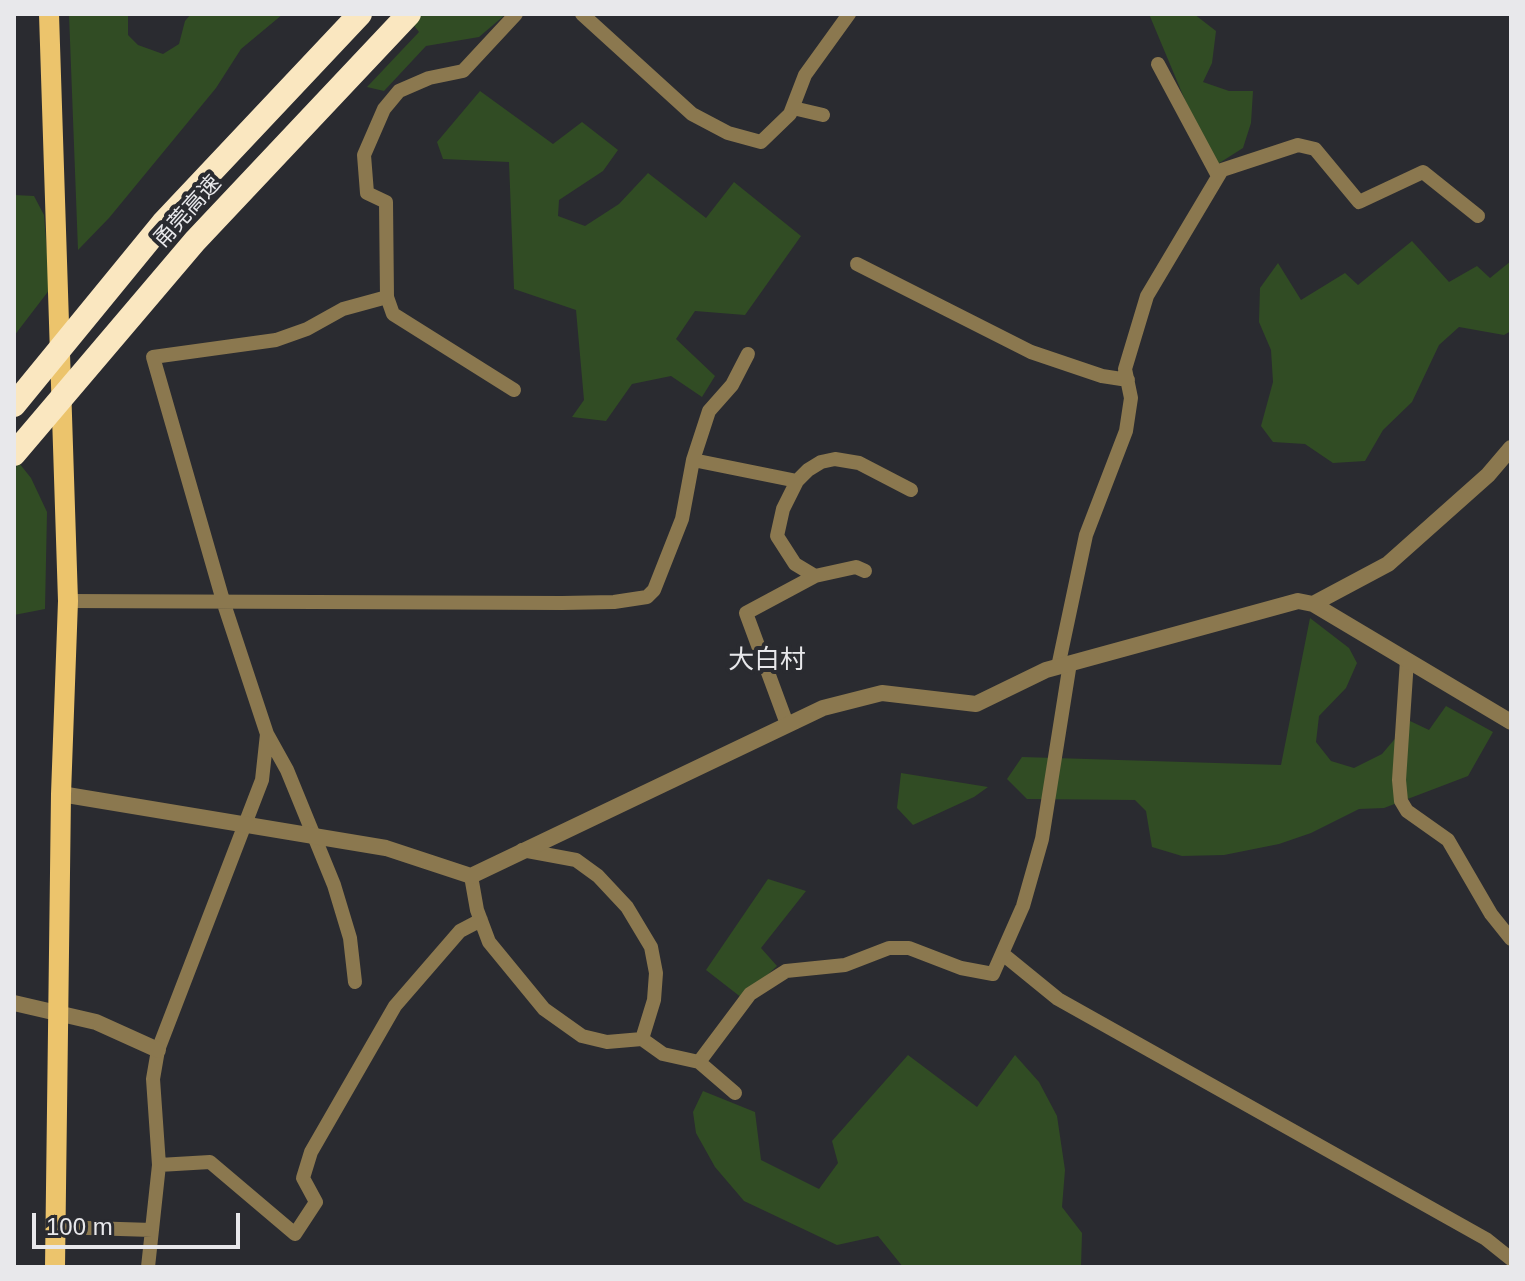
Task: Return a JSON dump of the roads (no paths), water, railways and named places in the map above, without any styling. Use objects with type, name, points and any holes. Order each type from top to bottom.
[{"type":"highway","name":"甬莞高速","points":[[14,405],[163,223],[360,14]]},
{"type":"highway","name":"甬莞高速","points":[[14,454],[195,241],[409,14]]},
{"type":"main road","points":[[49,14],[68,601],[61,794],[55,1267]]},
{"type":"street","points":[[514,390],[393,314],[387,297],[386,202],[367,193],[364,155],[384,109],[399,91],[429,78],[463,71],[516,14]]},
{"type":"street","points":[[582,14],[692,114],[728,133],[761,142],[793,108],[805,75],[849,14]]},
{"type":"street","points":[[1158,64],[1218,176]]},
{"type":"street","points":[[793,108],[823,115]]},
{"type":"street","points":[[699,1062],[750,994],[786,971],[845,965],[889,948],[909,948],[961,968],[993,974],[1004,955],[1042,839],[1064,665],[1086,535],[1126,431],[1131,398],[1125,369],[1147,296],[1222,170],[1298,145],[1315,149],[1359,202],[1423,172],[1478,216]]},
{"type":"street","points":[[857,264],[1031,352],[1102,376],[1128,380]]},
{"type":"street","points":[[355,982],[350,938],[334,885],[287,770],[267,734],[224,604],[153,357],[276,340],[307,329],[343,309],[387,297]]},
{"type":"street","points":[[68,601],[224,604],[601,602],[647,597],[654,590],[682,519],[693,460],[709,411],[732,385],[748,354]]},
{"type":"street","points":[[1313,604],[1388,564],[1488,475],[1511,448]]},
{"type":"street","points":[[815,576],[795,564],[777,536],[783,509],[797,481],[821,462],[835,459],[859,463],[911,490]]},
{"type":"street","points":[[693,460],[797,481]]},
{"type":"street","points":[[787,724],[746,613],[815,576],[856,567],[865,571]]},
{"type":"street","points":[[61,794],[386,848],[471,876],[823,708],[882,693],[976,704],[1064,665],[1298,601],[1313,604],[1511,722]]},
{"type":"street","points":[[1407,660],[1399,780],[1401,801],[1407,811],[1448,840],[1491,914],[1511,939]]},
{"type":"street","points":[[148,1267],[159,1165],[153,1079],[158,1050],[262,780],[267,734]]},
{"type":"street","points":[[522,850],[576,860],[598,876],[642,928],[651,947],[656,973],[654,1000],[642,1039]]},
{"type":"street","points":[[471,876],[489,942],[517,979],[565,1025],[582,1036],[607,1042],[642,1039],[663,1054],[699,1062],[735,1093]]},
{"type":"street","points":[[159,1165],[210,1162],[295,1234],[316,1202],[303,1178],[311,1152],[395,1006],[460,931],[481,920]]},
{"type":"street","points":[[1004,955],[1058,999],[1449,1217],[1486,1239],[1511,1259]]},
{"type":"street","points":[[14,1003],[96,1022],[158,1050]]},
{"type":"street","points":[[56,1227],[152,1230]]},
{"type":"district","name":"大白村","points":[[767,661]]}]
